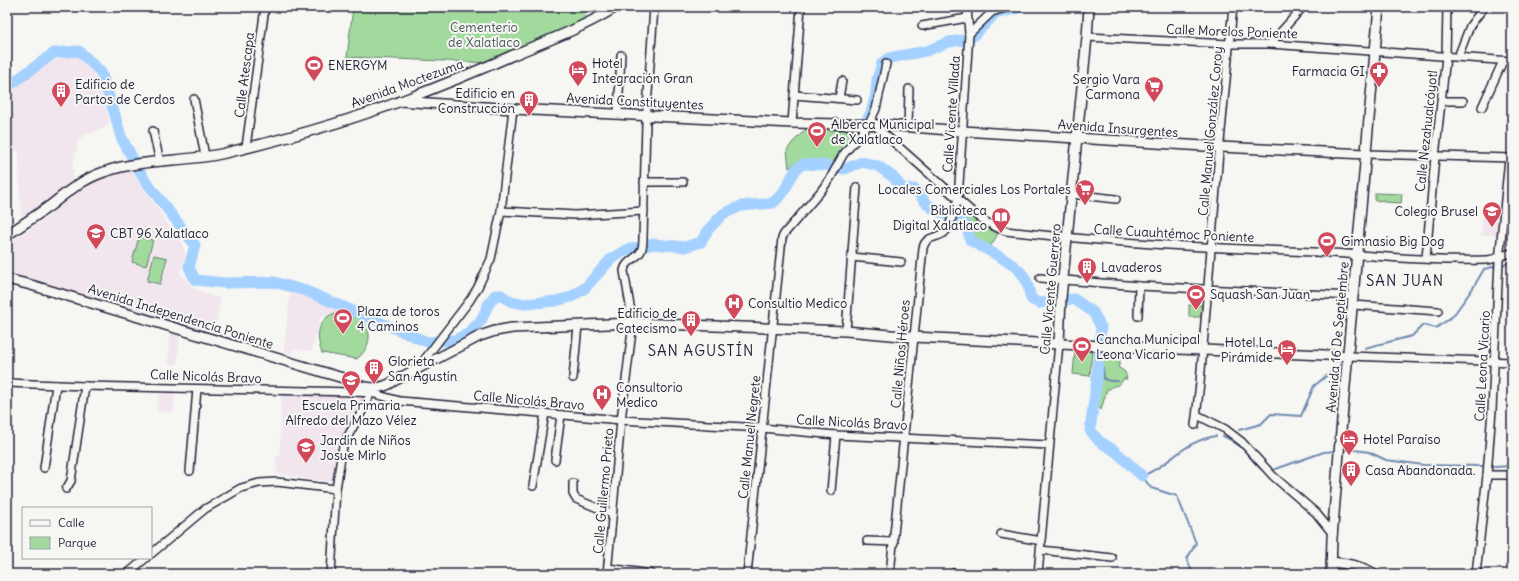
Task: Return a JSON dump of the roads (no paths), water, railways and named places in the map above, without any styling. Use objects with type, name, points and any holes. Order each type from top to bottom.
[{"type":"main road","name":"Avenida Moctezuma","points":[[7,235],[50,206],[69,190],[87,179],[104,172],[123,166],[219,154],[306,131],[400,101],[574,30],[616,7]]},
{"type":"main road","name":"Calle Vicente Guerrero","points":[[1059,343],[1062,280],[1072,194],[1089,7]]},
{"type":"main road","name":"Avenida 16 De Septiembre","points":[[1331,574],[1340,448],[1379,7]]},
{"type":"main road","name":"Avenida Constituyentes","points":[[400,101],[513,109],[647,114],[792,123],[871,124]]},
{"type":"main road","name":"Avenida Insurgentes","points":[[871,124],[1220,147],[1366,154]]},
{"type":"main road","name":"Avenida Independencia Poniente","points":[[7,279],[82,300],[347,380],[372,390],[383,387],[480,336],[495,331],[518,327],[633,322],[846,331],[913,337],[1059,343],[1085,346],[1349,356]]},
{"type":"main road","name":"Avenida Independencia Poniente","points":[[347,380],[372,383],[394,381]]},
{"type":"main road","points":[[1331,562],[1345,563],[1364,568],[1375,574]]},
{"type":"street","name":"Calle Atescapa","points":[[246,147],[265,7]]},
{"type":"street","points":[[501,211],[575,215],[644,211],[647,114],[654,7]]},
{"type":"street","points":[[792,123],[801,7]]},
{"type":"street","name":"Calle Vicente Villada","points":[[950,222],[958,199],[969,34],[967,7]]},
{"type":"street","points":[[969,34],[988,14],[1008,7]]},
{"type":"street","name":"Calle Manuel González Coroy","points":[[1195,425],[1233,7]]},
{"type":"street","points":[[1270,44],[1303,7]]},
{"type":"street","name":"Calle Nezahualcóyotl","points":[[1426,258],[1446,57],[1447,7]]},
{"type":"street","points":[[1458,57],[1470,26],[1484,7]]},
{"type":"street","points":[[922,26],[967,18]]},
{"type":"street","name":"Calle Morelos Poniente","points":[[1087,37],[1230,44],[1270,44],[1512,61]]},
{"type":"street","points":[[618,113],[621,56]]},
{"type":"street","points":[[1482,106],[1503,61]]},
{"type":"street","points":[[871,124],[886,64]]},
{"type":"street","points":[[839,98],[842,81]]},
{"type":"street","points":[[908,127],[909,89]]},
{"type":"street","points":[[794,95],[857,100]]},
{"type":"street","points":[[194,98],[205,156]]},
{"type":"street","points":[[1441,101],[1463,100]]},
{"type":"street","points":[[417,369],[470,300],[484,276],[491,258],[501,211],[513,109]]},
{"type":"street","name":"Calle Manuel Negrete","points":[[747,574],[782,238],[831,177],[837,164],[871,124]]},
{"type":"street","name":"Calle Cuauhtémoc Poniente","points":[[871,124],[977,216],[997,229],[1067,238],[1211,248],[1486,260],[1499,262],[1512,253]]},
{"type":"street","points":[[153,131],[160,162]]},
{"type":"street","points":[[1366,154],[1510,158]]},
{"type":"street","name":"Calle Leona Vicario","points":[[1476,574],[1487,475],[1492,410],[1499,262],[1510,158]]},
{"type":"street","points":[[644,182],[684,182]]},
{"type":"street","points":[[846,331],[857,187]]},
{"type":"street","points":[[1072,194],[1116,198]]},
{"type":"street","name":"Calle Guillermo Prieto","points":[[607,571],[621,420],[633,322],[625,268],[642,250],[644,211]]},
{"type":"street","name":"Calle Niños Héroes","points":[[890,574],[913,337],[924,245],[929,238],[945,231],[950,222]]},
{"type":"street","points":[[852,257],[901,262]]},
{"type":"street","points":[[1040,278],[1353,300],[1438,311]]},
{"type":"street","points":[[1138,316],[1139,286]]},
{"type":"street","points":[[573,378],[578,325]]},
{"type":"street","name":"Calle Vicente Guerrero","points":[[1038,574],[1059,343]]},
{"type":"street","points":[[1349,356],[1512,362]]},
{"type":"street","name":"Calle Nicolás Bravo","points":[[7,383],[197,389],[372,390],[400,401],[621,420],[762,428],[836,435],[1049,445]]},
{"type":"street","points":[[44,468],[56,385]]},
{"type":"street","points":[[66,489],[71,481],[85,386]]},
{"type":"street","points":[[190,471],[197,389]]},
{"type":"street","points":[[331,574],[338,469],[344,443],[364,408],[372,390]]},
{"type":"street","points":[[533,486],[545,413]]},
{"type":"street","points":[[555,460],[561,414]]},
{"type":"street","points":[[1197,415],[1225,429],[1242,442],[1273,476],[1316,513],[1333,534]]},
{"type":"street","points":[[831,491],[836,435]]},
{"type":"street","points":[[1487,475],[1512,475]]},
{"type":"street","points":[[152,553],[205,509],[241,488],[277,482],[336,489]]},
{"type":"street","points":[[573,483],[572,494],[576,498],[612,514]]},
{"type":"street","points":[[1002,534],[1042,542]]},
{"type":"street","points":[[867,541],[894,542]]},
{"type":"street","points":[[1041,550],[1112,558]]},
{"type":"street","points":[[127,574],[145,559]]},
{"type":"street","points":[[607,571],[652,574]]},
{"type":"waterway","points":[[972,37],[995,14],[1022,7]]},
{"type":"waterway","points":[[866,122],[871,113],[876,94],[877,80],[882,63],[889,58],[926,51],[949,42],[963,40]]},
{"type":"waterway","points":[[7,87],[54,53],[79,51],[101,72],[121,137],[144,179],[195,245],[189,267],[195,280],[225,283],[274,282],[306,291],[427,342],[455,340],[468,333],[481,321],[488,305],[495,295],[501,295],[510,301],[524,304],[556,301],[571,297],[585,288],[611,259],[626,250],[654,244],[685,247],[701,242],[708,230],[723,214],[741,206],[773,203],[783,193],[796,169],[803,164],[825,165],[845,169],[862,162],[878,166],[893,177],[903,189],[915,189],[925,202],[932,208],[961,221],[968,231],[970,240],[1013,265],[1026,280],[1031,299],[1039,303],[1074,299],[1093,312],[1101,327],[1097,378],[1090,430],[1099,441],[1115,451],[1142,476]]},
{"type":"waterway","points":[[1502,265],[1512,262]]},
{"type":"waterway","points":[[1365,348],[1412,336],[1423,325],[1436,328],[1453,316],[1473,288],[1484,269],[1497,266]]},
{"type":"waterway","points":[[1099,355],[1103,359]]},
{"type":"waterway","points":[[1239,430],[1261,424],[1271,414],[1301,416],[1314,386],[1341,364]]},
{"type":"waterway","points":[[1103,367],[1104,379],[1118,381]]},
{"type":"waterway","points":[[1193,574],[1187,559],[1196,543],[1177,496],[1151,488],[1142,476],[1161,466],[1195,443],[1216,436]]},
{"type":"waterway","points":[[1223,436],[1242,448],[1256,464],[1266,472]]},
{"type":"waterway","points":[[1342,450],[1348,449],[1369,452],[1386,460],[1424,465],[1484,466]]},
{"type":"waterway","points":[[1273,470],[1324,452],[1336,451]]},
{"type":"waterway","points":[[1494,467],[1512,466]]},
{"type":"place","name":"ENERGYM","points":[[314,82]]},
{"type":"place","name":"Hotel Integración Gran","points":[[578,87]]},
{"type":"place","name":"Farmacia GI","points":[[1379,88]]},
{"type":"place","name":"Sergio Vara Carmona","points":[[1154,103]]},
{"type":"place","name":"Edificio de Partos de Cerdos","points":[[61,108]]},
{"type":"place","name":"Edificio en Construcción","points":[[529,117]]},
{"type":"place","name":"Alberca Municipal de Xalatlaco","points":[[817,148]]},
{"type":"place","name":"Locales Comerciales Los Portales","points":[[1085,206]]},
{"type":"place","name":"Colegio Brusel","points":[[1492,228]]},
{"type":"place","name":"Biblioteca Digital Xalatlaco","points":[[1001,234]]},
{"type":"place","name":"CBT 96 Xalatlaco","points":[[96,250]]},
{"type":"place","name":"Gimnasio Big Dog","points":[[1327,258]]},
{"type":"place","name":"Lavaderos","points":[[1087,284]]},
{"type":"place","name":"Squash San Juan","points":[[1196,311]]},
{"type":"place","name":"Consultio Medico","points":[[734,320]]},
{"type":"place","name":"Plaza de toros 4 Caminos","points":[[343,335]]},
{"type":"place","name":"Edificio de Catecismo","points":[[691,337]]},
{"type":"place","name":"Cancha Municipal Leona Vicario","points":[[1082,363]]},
{"type":"place","name":"Hotel La Pirámide","points":[[1287,366]]},
{"type":"place","name":"Glorieta San Agustín","points":[[374,385]]},
{"type":"place","name":"Escuela Primaria Alfredo del Mazo Vélez","points":[[351,397]]},
{"type":"place","name":"Consultorio Medico","points":[[602,411]]},
{"type":"place","name":"Hotel Paraíso","points":[[1349,456]]},
{"type":"place","name":"Jardín de Niños Josue Mirlo","points":[[306,464]]},
{"type":"place","name":"Casa Abandonada.","points":[[1351,487]]},
{"type":"district","name":"SAN JUAN","points":[[1405,281]]},
{"type":"district","name":"SAN AGUSTÍN","points":[[701,351]]},
{"type":"park label","name":"Cementerio de Xalatlaco","points":[[484,34]]}]
